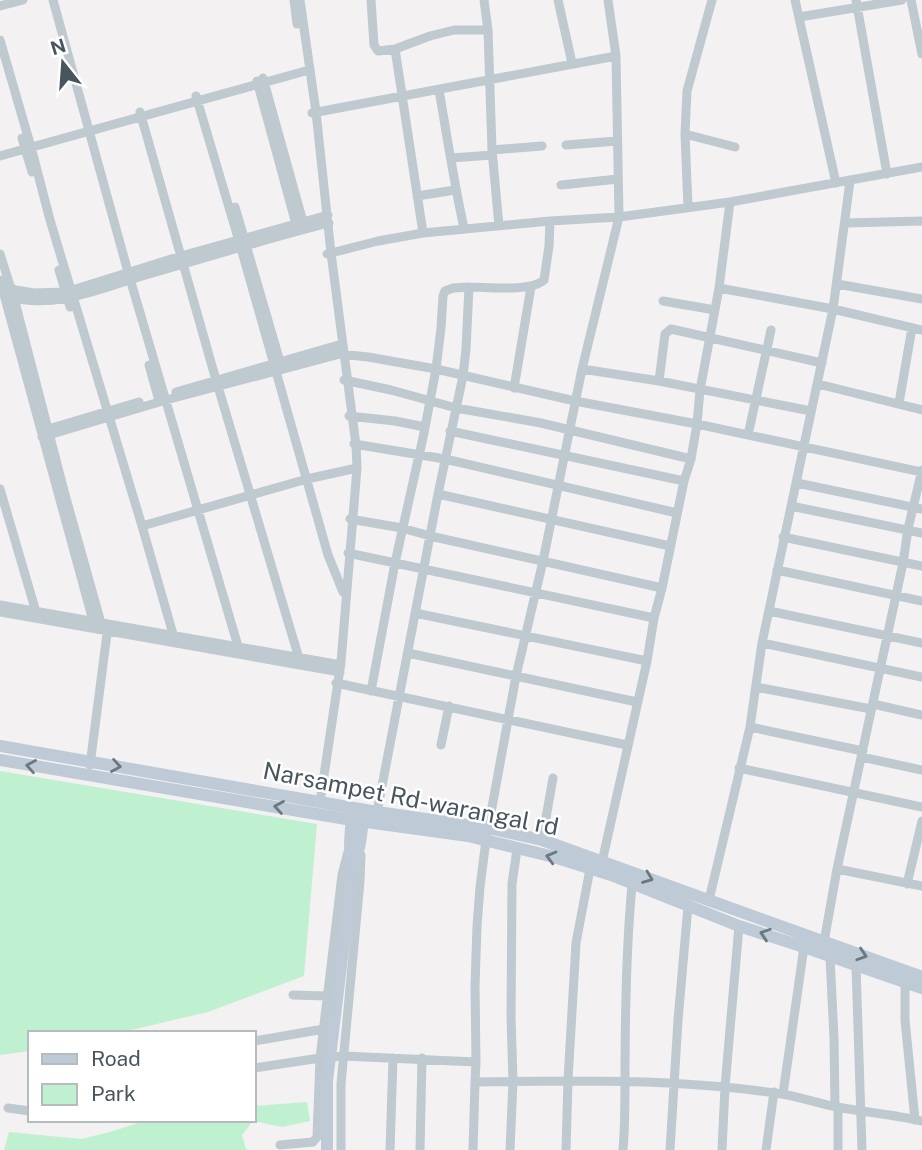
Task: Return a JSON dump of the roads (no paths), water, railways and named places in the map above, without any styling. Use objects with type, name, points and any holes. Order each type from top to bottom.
[{"type":"main road","name":"Narsampet Rd-warangal rd","points":[[0,746],[318,801],[442,832],[542,840],[922,977]]},
{"type":"main road","name":"Narsampet Rd-warangal rd","points":[[0,761],[362,814]]},
{"type":"main road","points":[[327,1150],[327,1081],[355,843],[362,814]]},
{"type":"main road","name":"Narsampet Rd-warangal rd","points":[[487,834],[517,849],[611,875],[739,926],[922,988]]},
{"type":"street","points":[[0,6],[23,0]]},
{"type":"street","points":[[47,0],[86,129]]},
{"type":"street","points":[[53,0],[127,276],[238,650]]},
{"type":"street","points":[[294,0],[313,112],[356,468],[339,668],[318,801]]},
{"type":"street","points":[[300,0],[306,68]]},
{"type":"street","points":[[371,0],[374,47],[378,51],[395,49],[454,30],[488,30]]},
{"type":"street","points":[[484,0],[499,226]]},
{"type":"street","points":[[558,0],[572,63]]},
{"type":"street","points":[[473,1150],[477,926],[487,834],[516,676],[536,594],[582,369],[619,217],[616,56],[608,0]]},
{"type":"street","points":[[688,207],[685,134],[687,91],[712,0]]},
{"type":"street","points":[[795,0],[836,183]]},
{"type":"street","points":[[799,17],[857,4],[902,0]]},
{"type":"street","points":[[911,0],[922,54]]},
{"type":"street","points":[[857,4],[887,174]]},
{"type":"street","points":[[0,40],[27,145],[105,415],[142,526],[174,638]]},
{"type":"street","points":[[395,49],[423,233]]},
{"type":"street","points":[[313,112],[616,56]]},
{"type":"street","points":[[0,61],[27,145]]},
{"type":"street","points":[[0,149],[27,145],[306,68]]},
{"type":"street","points":[[260,81],[300,223]]},
{"type":"street","points":[[439,90],[464,229]]},
{"type":"street","points":[[198,98],[278,366],[328,555],[343,592]]},
{"type":"street","points":[[142,114],[300,661]]},
{"type":"street","points":[[685,134],[735,147]]},
{"type":"street","points":[[566,145],[617,141]]},
{"type":"street","points":[[0,156],[27,145]]},
{"type":"street","points":[[451,158],[542,146]]},
{"type":"street","points":[[329,253],[423,233],[619,217],[730,202],[922,167]]},
{"type":"street","points":[[561,185],[618,179]]},
{"type":"street","points":[[709,900],[750,727],[762,642],[833,309],[850,181]]},
{"type":"street","points":[[417,195],[455,190]]},
{"type":"street","points":[[602,862],[691,459],[730,202]]},
{"type":"street","points":[[243,244],[300,223],[326,220]]},
{"type":"street","points":[[4,291],[70,294],[326,220]]},
{"type":"street","points":[[372,691],[395,563],[436,369],[443,296],[445,291],[453,288],[531,287],[541,284],[550,246],[550,221]]},
{"type":"street","points":[[846,223],[922,221]]},
{"type":"street","points":[[0,254],[4,291],[101,626],[89,776]]},
{"type":"street","points":[[837,284],[922,299]]},
{"type":"street","points":[[362,814],[408,653],[463,376],[469,287]]},
{"type":"street","points":[[514,388],[531,287]]},
{"type":"street","points":[[719,288],[833,309],[917,329],[899,403]]},
{"type":"street","points":[[663,301],[715,310]]},
{"type":"street","points":[[659,381],[665,334],[668,330],[675,329],[822,363]]},
{"type":"street","points":[[748,435],[771,330]]},
{"type":"street","points":[[45,433],[163,397],[341,349],[575,401],[922,472],[918,508],[908,530],[824,942]]},
{"type":"street","points":[[582,369],[811,411]]},
{"type":"street","points":[[345,380],[456,408],[570,430],[691,459]]},
{"type":"street","points":[[818,384],[922,410]]},
{"type":"street","points":[[351,416],[425,427]]},
{"type":"street","points":[[450,431],[684,481]]},
{"type":"street","points":[[354,444],[445,459],[677,513]]},
{"type":"street","points":[[142,526],[307,479],[356,468]]},
{"type":"street","points":[[797,483],[918,508]]},
{"type":"street","points":[[0,489],[36,612]]},
{"type":"street","points":[[438,494],[670,546]]},
{"type":"street","points":[[791,506],[922,533]]},
{"type":"street","points":[[351,519],[402,528],[662,588]]},
{"type":"street","points":[[783,537],[922,566]]},
{"type":"street","points":[[339,668],[343,592],[349,553]]},
{"type":"street","points":[[349,553],[654,618]]},
{"type":"street","points":[[778,570],[922,601]]},
{"type":"street","points":[[0,606],[101,626]]},
{"type":"street","points":[[769,611],[922,643]]},
{"type":"street","points":[[0,612],[174,638],[339,668]]},
{"type":"street","points":[[415,613],[647,661]]},
{"type":"street","points":[[762,642],[922,677]]},
{"type":"street","points":[[408,653],[637,702]]},
{"type":"street","points":[[337,683],[627,745]]},
{"type":"street","points":[[756,687],[922,715]]},
{"type":"street","points":[[441,745],[449,706]]},
{"type":"street","points":[[750,727],[922,770]]},
{"type":"street","points":[[739,768],[922,807]]},
{"type":"street","points":[[542,840],[553,778]]},
{"type":"street","points":[[907,884],[922,821]]},
{"type":"street","points":[[280,1145],[316,1140],[320,1058],[342,875],[355,843]]},
{"type":"street","points":[[341,1150],[341,1084],[360,881],[355,843]]},
{"type":"street","points":[[510,1150],[513,1081],[510,1017],[512,884],[517,849]]},
{"type":"street","points":[[566,1150],[576,943],[590,869]]},
{"type":"street","points":[[837,869],[922,887]]},
{"type":"street","points":[[623,1150],[626,1123],[627,937],[632,885]]},
{"type":"street","points":[[670,1150],[688,906]]},
{"type":"street","points":[[722,1150],[739,926]]},
{"type":"street","points":[[766,1150],[804,947]]},
{"type":"street","points":[[830,957],[838,1150]]},
{"type":"street","points":[[856,966],[862,1150]]},
{"type":"street","points":[[475,1082],[625,1081],[725,1087],[778,1093],[919,1120],[905,1020],[905,982]]},
{"type":"street","points":[[293,995],[327,996]]},
{"type":"street","points":[[256,1041],[324,1029]]},
{"type":"street","points":[[256,1069],[343,1056],[476,1062]]},
{"type":"street","points":[[390,1150],[393,1058]]},
{"type":"street","points":[[420,1150],[422,1058]]},
{"type":"street","points":[[8,1108],[28,1111]]}]
